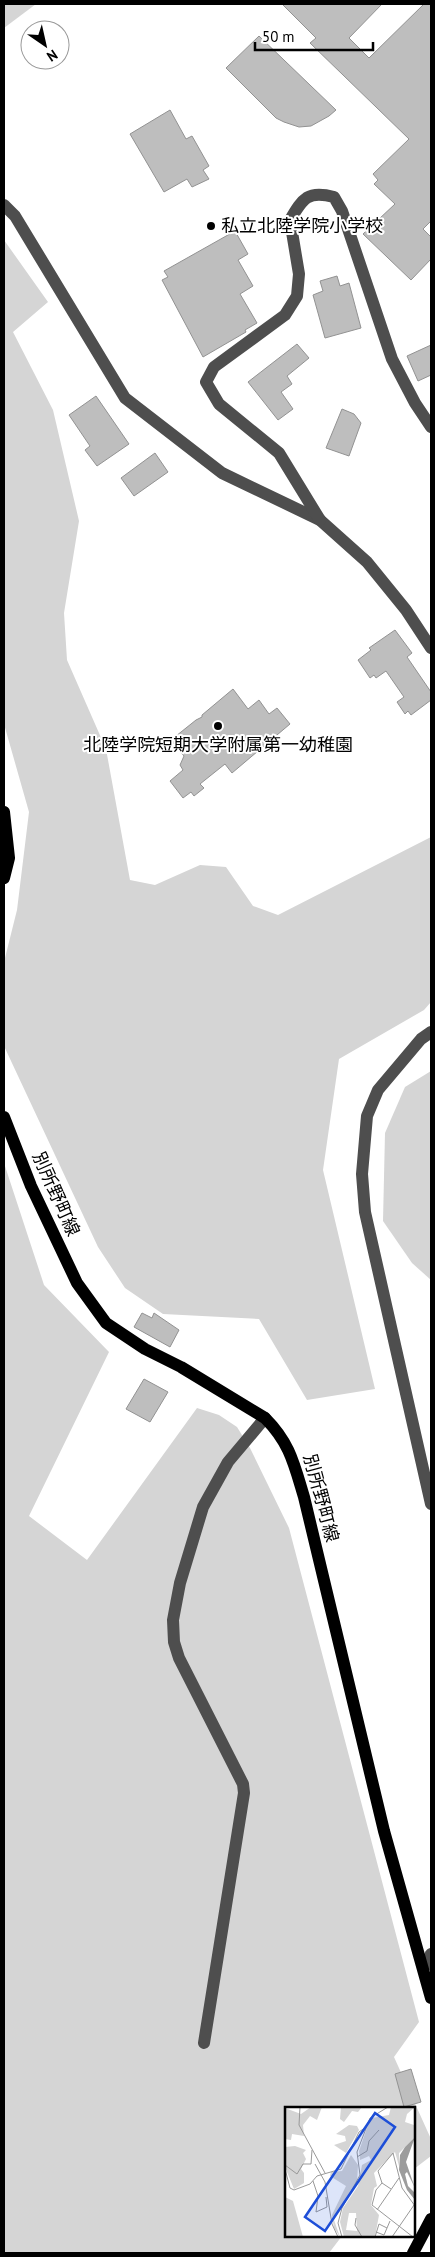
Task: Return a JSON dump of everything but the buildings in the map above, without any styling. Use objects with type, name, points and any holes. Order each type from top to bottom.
[{"type":"main road","points":[[4,812],[8,858],[4,878]]},
{"type":"main road","name":"別所野町線","points":[[4,1117],[31,1186],[77,1283],[106,1323],[145,1349],[181,1367],[265,1418],[276,1429],[288,1447],[304,1497],[384,1831],[431,1998]]},
{"type":"main road","points":[[413,2253],[431,2219]]},
{"type":"street","points":[[320,520],[279,454],[219,404],[206,382],[209,381],[214,367],[285,315],[297,296],[299,274],[290,220],[300,202],[312,194],[334,197],[342,211],[392,359],[414,403],[431,427]]},
{"type":"street","points":[[4,205],[15,216],[125,398],[222,473],[320,520],[367,562],[406,610],[431,648]]},
{"type":"street","points":[[431,1032],[421,1039],[378,1090],[367,1116],[362,1174],[365,1212],[431,1504]]},
{"type":"street","points":[[204,2043],[244,1793],[243,1784],[179,1658],[174,1642],[173,1620],[180,1583],[203,1507],[228,1462],[265,1418]]},
{"type":"street","points":[[424,1968],[431,1954]]},
{"type":"shaded area","points":[[4,4],[36,4],[4,28]]},
{"type":"shaded area","points":[[4,240],[48,302],[13,332],[53,410],[79,521],[64,613],[67,660],[106,749],[130,880],[155,885],[200,865],[226,867],[253,906],[278,915],[431,837],[431,1002],[424,1010],[339,1059],[323,1170],[375,1389],[307,1400],[259,1319],[163,1314],[125,1288],[98,1247],[4,1046],[4,962],[17,910],[29,812],[4,724]]},
{"type":"shaded area","points":[[431,1071],[431,1280],[412,1263],[383,1221],[385,1133],[405,1087]]},
{"type":"shaded area","points":[[4,1163],[44,1285],[109,1352],[29,1516],[87,1560],[197,1408],[219,1415],[237,1427],[250,1448],[289,1528],[419,2022],[394,2057],[431,2139],[431,2156],[415,2168],[415,2107],[285,2107],[285,2237],[341,2237],[329,2253],[4,2253]]},
{"type":"place","name":"私立北陸学院小学校","points":[[211,226]]},
{"type":"place","name":"北陸学院短期大学附属第一幼稚園","points":[[218,726]]}]
